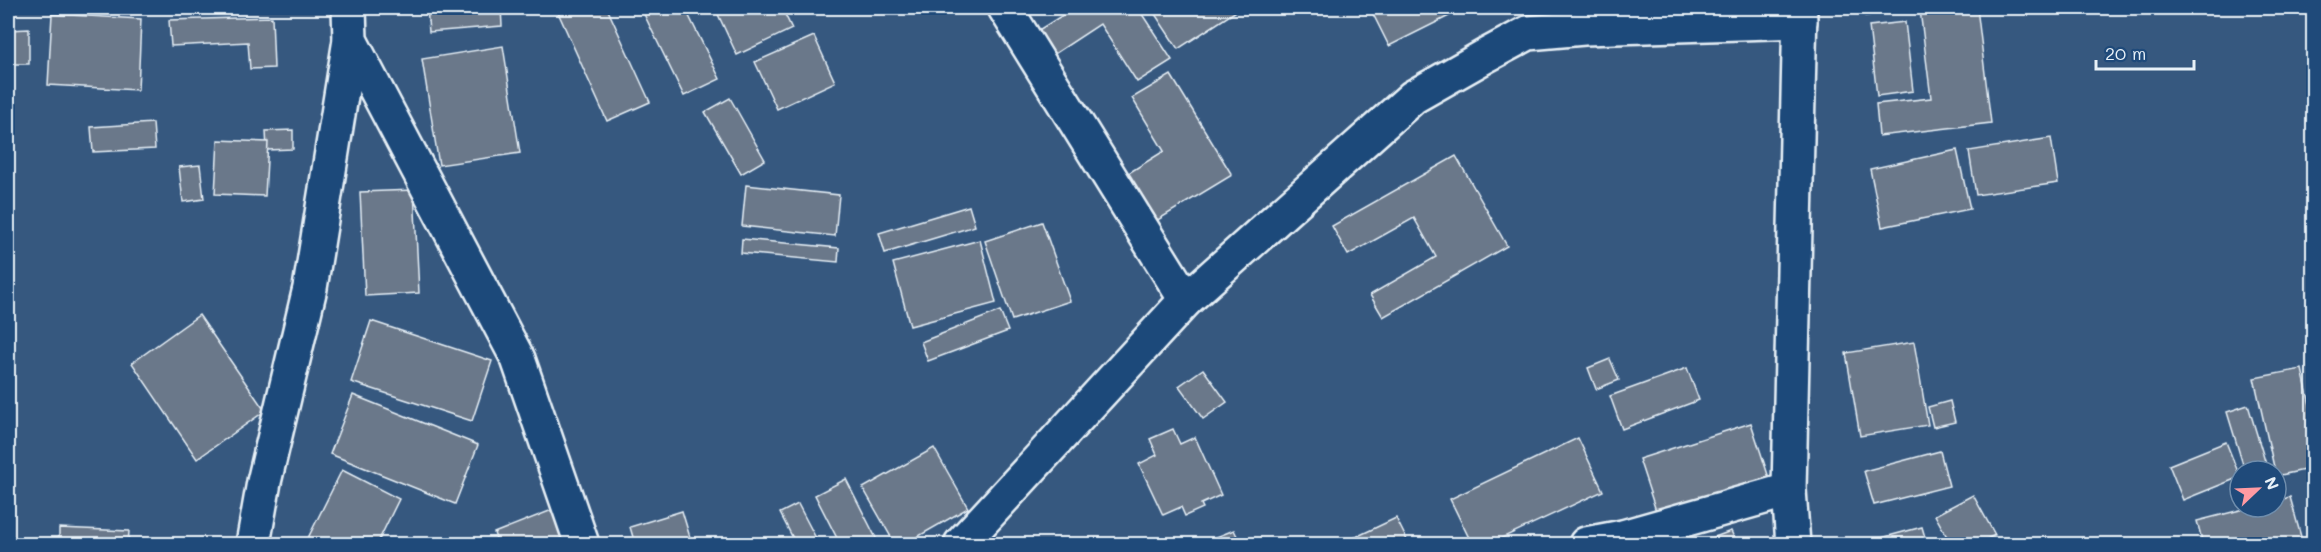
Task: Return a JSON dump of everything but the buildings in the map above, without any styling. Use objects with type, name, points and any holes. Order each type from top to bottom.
[{"type":"street","points":[[253,544],[264,482],[310,288],[350,40],[349,8]]},
{"type":"street","points":[[1005,8],[1186,300]]},
{"type":"street","points":[[961,544],[1186,300],[1413,97],[1528,33],[1800,14],[1789,490],[1793,544]]},
{"type":"street","points":[[350,40],[518,359],[582,544]]},
{"type":"street","points":[[1586,544],[1623,537],[1789,490]]}]
